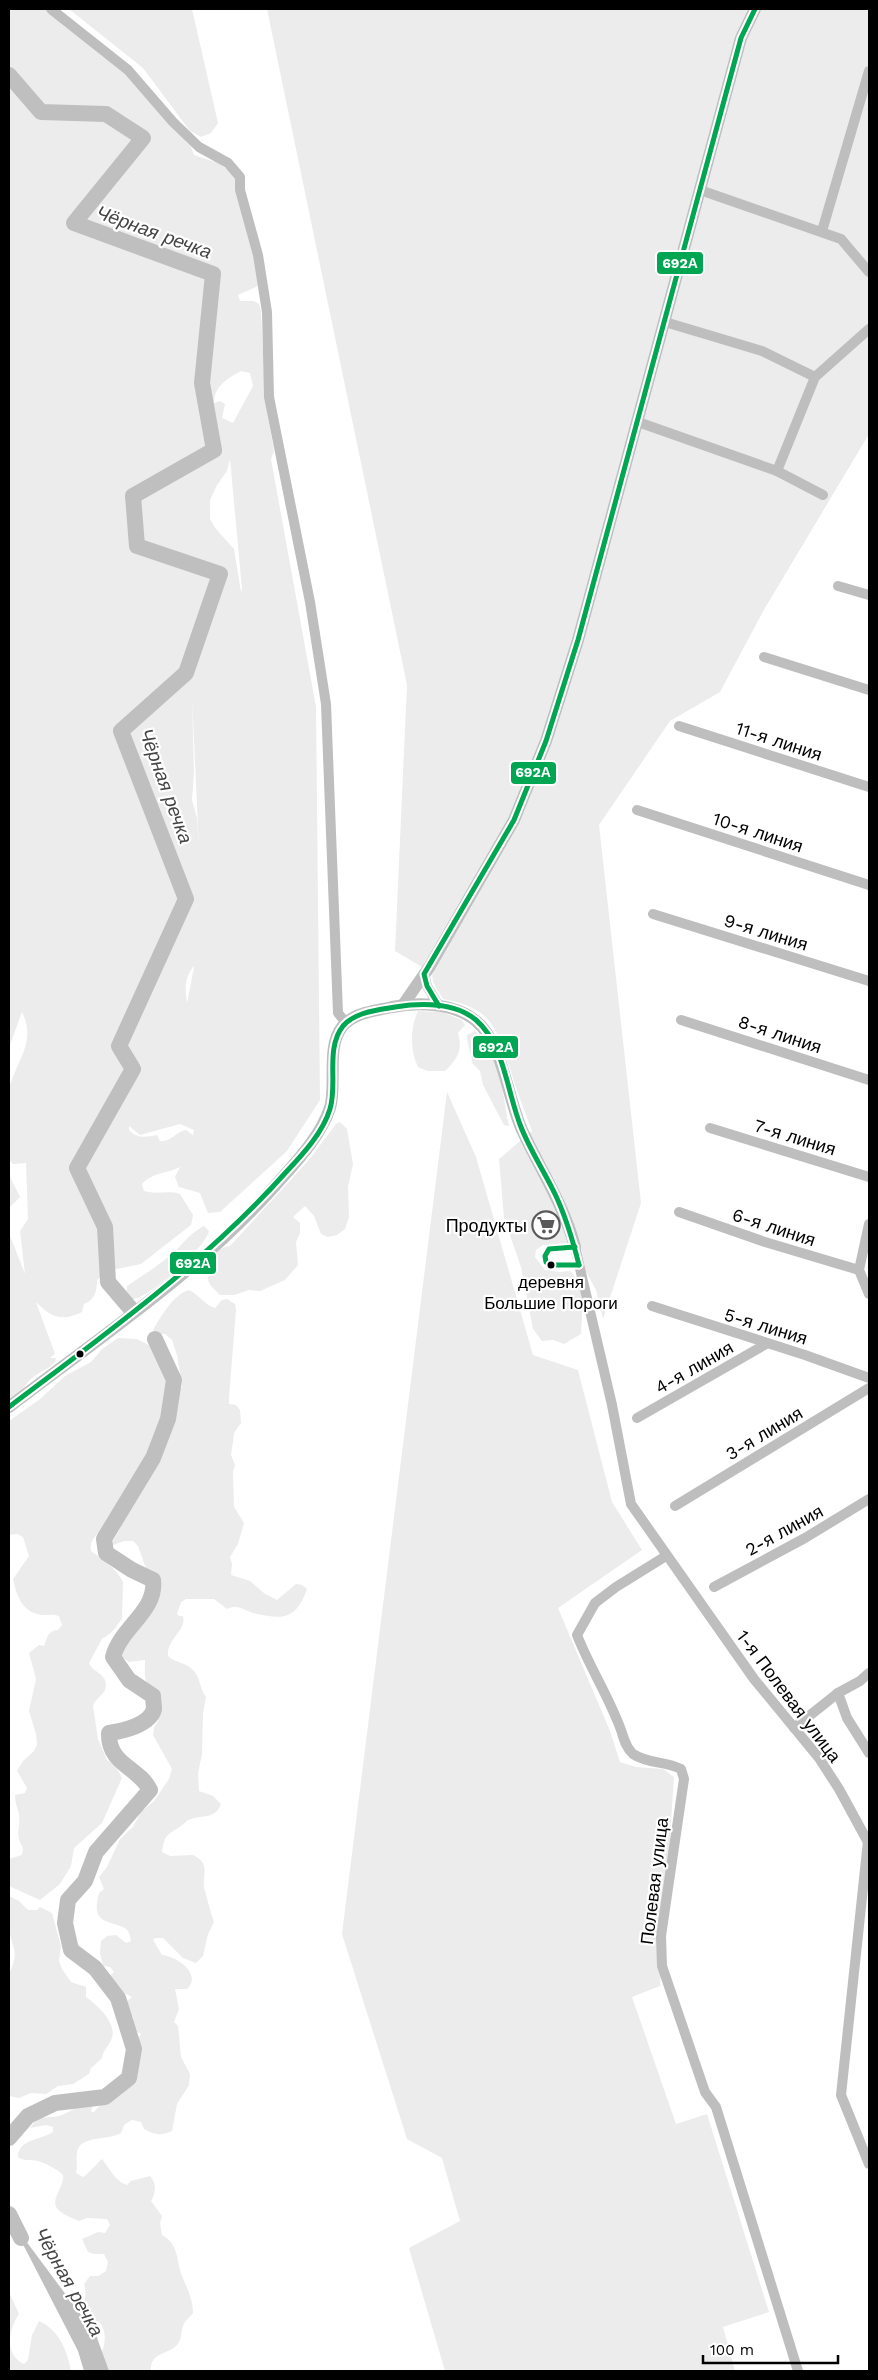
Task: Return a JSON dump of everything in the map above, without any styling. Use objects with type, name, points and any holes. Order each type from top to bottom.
[{"type":"street","points":[[51,9],[128,70],[173,122],[199,147],[228,163],[240,177],[240,190],[258,255],[267,312],[269,397],[310,602],[326,704],[338,1013],[346,1023]]},
{"type":"street","points":[[403,1005],[424,974],[514,820],[546,741],[578,640],[742,38],[754,9]]},
{"type":"street","points":[[822,232],[869,70]]},
{"type":"street","points":[[700,190],[841,239],[869,272]]},
{"type":"street","points":[[665,322],[762,351],[815,376]]},
{"type":"street","points":[[777,471],[815,376],[869,329]]},
{"type":"street","points":[[638,422],[777,471],[823,495]]},
{"type":"street","points":[[838,586],[869,595]]},
{"type":"street","points":[[764,657],[869,690]]},
{"type":"street","name":"11-я линия","points":[[679,726],[869,787]]},
{"type":"street","name":"10-я линия","points":[[637,810],[869,884]]},
{"type":"street","name":"9-я линия","points":[[653,914],[869,981]]},
{"type":"street","points":[[424,974],[427,986],[439,1006]]},
{"type":"street","points":[[9,1407],[192,1268],[234,1229],[274,1186],[312,1141],[323,1124],[330,1108],[337,1037],[346,1023],[361,1014],[403,1005],[439,1006],[467,1014],[489,1035],[511,1102],[522,1129],[559,1202],[575,1247]]},
{"type":"street","name":"8-я линия","points":[[681,1020],[869,1080]]},
{"type":"street","name":"7-я линия","points":[[710,1128],[869,1177]]},
{"type":"street","name":"6-я линия","points":[[679,1212],[764,1242],[859,1270]]},
{"type":"street","points":[[869,1224],[859,1270],[869,1294]]},
{"type":"street","name":"1-я Полевая улица","points":[[575,1247],[612,1405],[631,1504],[754,1679],[819,1758],[839,1789],[868,1843],[842,2095],[869,2164]]},
{"type":"street","name":"5-я линия","points":[[652,1306],[869,1378]]},
{"type":"street","name":"4-я линия","points":[[637,1418],[766,1344]]},
{"type":"street","name":"3-я линия","points":[[675,1506],[869,1388]]},
{"type":"street","name":"2-я линия","points":[[714,1587],[805,1538],[869,1499]]},
{"type":"street","name":"Полевая улица","points":[[666,1556],[616,1586],[595,1603],[576,1635],[600,1680],[626,1746],[631,1752],[645,1761],[673,1765],[681,1769],[684,1779],[661,1936],[662,1966],[705,2092],[716,2107],[798,2371]]},
{"type":"street","points":[[794,1728],[838,1693],[869,1674]]},
{"type":"street","points":[[838,1693],[847,1718],[869,1753]]},
{"type":"shaded area","points":[[9,9],[50,9],[65,27],[78,33],[102,56],[119,66],[191,147],[194,155],[218,163],[235,175],[258,271],[258,286],[238,295],[240,301],[254,301],[259,304],[261,311],[265,400],[274,451],[271,459],[316,707],[320,1100],[287,1151],[220,1212],[208,1213],[200,1193],[179,1187],[175,1177],[180,1167],[146,1180],[142,1184],[144,1191],[180,1194],[193,1215],[191,1225],[141,1264],[107,1271],[97,1280],[95,1295],[84,1304],[82,1312],[68,1317],[57,1316],[36,1302],[55,1354],[50,1358],[56,1358],[55,1362],[32,1378],[18,1394],[9,1399],[9,1233],[25,1274],[20,1231],[28,1219],[26,1163],[13,1164],[9,1160],[7,1103],[12,1079],[26,1042],[26,1023],[22,1012],[9,1048]],"holes":[[[241,371],[250,373],[253,386],[233,423],[222,418],[225,404],[220,401],[214,403],[216,392],[227,380]],[[230,459],[241,592],[234,549],[216,529],[210,519],[210,500],[217,485],[227,471]],[[192,697],[199,849],[197,818],[192,800],[194,772]],[[194,966],[187,1003],[186,988],[188,975]],[[180,1124],[194,1130],[193,1135],[186,1130],[168,1140],[160,1141],[157,1135],[145,1137],[135,1135],[129,1130],[129,1126],[140,1135]]]},
{"type":"shaded area","points":[[69,9],[192,9],[218,123],[211,133],[201,137],[190,131],[143,68]]},
{"type":"shaded area","points":[[267,9],[869,9],[869,434],[765,608],[720,692],[670,721],[599,825],[641,1203],[603,1319],[596,1290],[584,1268],[578,1245],[543,1245],[536,1250],[535,1257],[545,1270],[570,1271],[579,1284],[582,1301],[581,1334],[564,1344],[553,1340],[542,1341],[533,1329],[521,1267],[504,1218],[499,1159],[532,1131],[497,1032],[483,1015],[473,1008],[443,999],[433,982],[432,973],[395,951],[407,685]]},
{"type":"shaded area","points":[[418,1011],[442,1012],[462,1020],[465,1025],[458,1033],[460,1045],[458,1054],[445,1071],[427,1071],[418,1067],[415,1061],[412,1047],[412,1032]]},
{"type":"shaded area","points":[[475,1031],[490,1050],[495,1062],[509,1126],[504,1125],[483,1085],[480,1071],[472,1063],[467,1035]]},
{"type":"shaded area","points":[[447,1092],[476,1157],[533,1355],[578,1370],[612,1502],[642,1550],[558,1608],[610,1731],[620,1762],[636,1767],[663,1769],[674,1777],[660,1986],[632,1997],[676,2124],[707,2114],[769,2312],[723,2327],[735,2371],[445,2371],[409,2248],[460,2221],[442,2158],[407,2139],[342,1934]]},
{"type":"shaded area","points":[[340,1122],[347,1129],[353,1164],[348,1187],[349,1217],[345,1229],[337,1235],[328,1237],[321,1234],[314,1216],[305,1206],[293,1217],[300,1223],[300,1233],[296,1242],[298,1265],[285,1280],[260,1291],[249,1290],[234,1295],[220,1295],[211,1286],[208,1279],[208,1268],[212,1258],[220,1250],[230,1246],[308,1161],[336,1124]]},
{"type":"shaded area","points":[[9,1175],[20,1197],[9,1208]]},
{"type":"shaded area","points":[[204,1226],[209,1231],[206,1238],[177,1270],[142,1296],[134,1299],[126,1297],[127,1286],[167,1258],[191,1235]]},
{"type":"shaded area","points":[[189,1290],[208,1305],[215,1308],[222,1300],[227,1299],[235,1304],[236,1310],[229,1404],[236,1405],[240,1410],[241,1423],[234,1433],[231,1455],[235,1465],[233,1472],[234,1507],[244,1523],[238,1544],[230,1557],[232,1564],[231,1575],[250,1581],[265,1594],[277,1600],[296,1584],[302,1585],[307,1589],[298,1607],[293,1612],[280,1617],[253,1613],[237,1607],[227,1609],[214,1599],[186,1599],[181,1602],[177,1614],[183,1616],[182,1626],[170,1645],[168,1656],[195,1672],[206,1697],[203,1714],[202,1754],[198,1773],[199,1791],[213,1796],[221,1804],[216,1812],[209,1816],[189,1819],[170,1833],[164,1841],[162,1852],[170,1856],[193,1855],[203,1862],[205,1871],[204,1886],[214,1922],[208,1934],[203,1956],[196,1963],[183,1958],[163,1938],[155,1938],[153,1940],[162,1955],[180,1962],[190,1972],[192,1978],[187,1989],[175,1989],[179,2009],[174,2022],[178,2026],[181,2057],[190,2074],[189,2085],[177,2104],[172,2131],[164,2134],[155,2134],[144,2129],[141,2122],[132,2120],[124,2125],[121,2133],[91,2140],[81,2145],[77,2151],[76,2173],[83,2177],[102,2159],[115,2177],[127,2185],[131,2181],[150,2176],[155,2188],[151,2201],[162,2216],[160,2223],[162,2235],[171,2243],[176,2253],[182,2276],[191,2298],[193,2313],[183,2325],[179,2343],[153,2360],[151,2371],[109,2371],[97,2361],[104,2346],[104,2330],[98,2321],[89,2322],[82,2319],[85,2293],[84,2284],[90,2276],[98,2276],[106,2271],[108,2262],[104,2254],[88,2252],[82,2239],[98,2232],[105,2233],[110,2225],[107,2219],[87,2218],[79,2221],[61,2212],[55,2204],[63,2175],[41,2162],[18,2157],[19,2151],[26,2143],[53,2132],[53,2127],[46,2125],[30,2128],[38,2120],[45,2117],[62,2115],[89,2104],[93,2104],[91,2112],[94,2112],[125,2085],[136,2069],[137,2059],[133,2048],[141,2034],[132,2029],[131,2024],[134,2018],[120,2014],[119,2007],[132,1997],[112,1986],[108,1977],[114,1972],[110,1967],[103,1966],[100,1953],[101,1941],[107,1936],[116,1935],[126,1943],[131,1941],[130,1936],[123,1927],[101,1918],[98,1915],[97,1906],[99,1893],[104,1889],[99,1877],[107,1867],[120,1839],[133,1827],[141,1812],[154,1801],[169,1779],[172,1769],[153,1735],[154,1727],[158,1721],[158,1694],[147,1682],[145,1660],[129,1662],[122,1657],[120,1651],[148,1613],[159,1588],[150,1580],[138,1546],[133,1541],[124,1541],[110,1546],[121,1527],[107,1525],[95,1536],[91,1543],[91,1551],[113,1569],[123,1582],[122,1619],[112,1632],[102,1639],[89,1663],[104,1678],[106,1685],[106,1688],[93,1706],[98,1739],[107,1760],[115,1765],[122,1778],[102,1823],[74,1848],[71,1866],[60,1884],[40,1900],[9,1886],[9,1859],[22,1855],[23,1848],[18,1835],[19,1814],[15,1795],[25,1793],[27,1788],[17,1771],[37,1745],[36,1734],[29,1711],[36,1679],[29,1653],[39,1645],[44,1646],[50,1633],[58,1630],[62,1625],[59,1616],[36,1614],[25,1607],[19,1597],[13,1579],[29,1556],[23,1537],[17,1534],[9,1535],[9,1421],[40,1399],[65,1376],[91,1362],[102,1349],[118,1338],[137,1339],[157,1349],[169,1364],[170,1396],[176,1394],[182,1387],[177,1355],[172,1340],[165,1334],[159,1334],[153,1330],[173,1301],[183,1292]]},
{"type":"shaded area","points":[[9,1896],[19,1901],[28,1910],[37,1910],[40,1907],[52,1913],[61,1946],[59,1961],[62,1969],[71,1982],[86,1987],[86,1997],[110,2021],[113,2034],[102,2058],[91,2068],[89,2074],[73,2084],[58,2086],[46,2094],[31,2093],[19,2098],[9,2096],[9,1975],[15,1952],[8,1925]]},
{"type":"shaded area","points":[[11,2221],[96,2335],[109,2371],[84,2371],[78,2351]]},
{"type":"shaded area","points":[[9,2292],[19,2314],[10,2334],[13,2354],[24,2364],[28,2360],[32,2335],[39,2321],[57,2335],[64,2348],[71,2371],[9,2371]]},
{"type":"waterway","name":"Чёрная речка","points":[[9,75],[41,112],[106,114],[143,138],[74,223],[213,274],[202,383],[214,450],[133,496],[137,546],[220,574],[186,673],[121,731],[186,899],[119,1046],[133,1069],[77,1168],[105,1227],[108,1282],[131,1309]]},
{"type":"waterway","name":"Чёрная речка","points":[[9,2138],[28,2116],[55,2103],[105,2097],[129,2078],[134,2049],[118,1998],[95,1968],[71,1950],[65,1923],[68,1900],[85,1881],[96,1852],[150,1790],[145,1782],[113,1752],[109,1733],[128,1729],[142,1723],[151,1715],[154,1709],[153,1696],[129,1680],[113,1657],[117,1646],[150,1601],[153,1591],[153,1580],[132,1570],[106,1553],[104,1539],[153,1458],[168,1419],[174,1380],[155,1339]]},
{"type":"waterway","name":"Чёрная речка","points":[[9,2214],[21,2238]]},
{"type":"transit line","name":"692А","points":[[439,1006],[427,986],[424,974],[514,820],[546,741],[578,640],[741,38],[755,9]]},
{"type":"transit line","name":"692А","points":[[9,1407],[119,1324],[190,1266],[256,1204],[294,1163],[318,1134],[327,1118],[332,1099],[334,1045],[338,1035],[348,1021],[367,1012],[405,1006],[437,1005],[467,1014],[486,1030],[499,1056],[516,1114],[525,1136],[563,1211],[579,1265]]},
{"type":"transit line","name":"692А","points":[[575,1247],[549,1249],[545,1256],[546,1262],[551,1265],[579,1265]]},
{"type":"place","name":"Продукты","points":[[546,1225]]},
{"type":"place","name":"деревня Большие Пороги","points":[[551,1265]]}]
